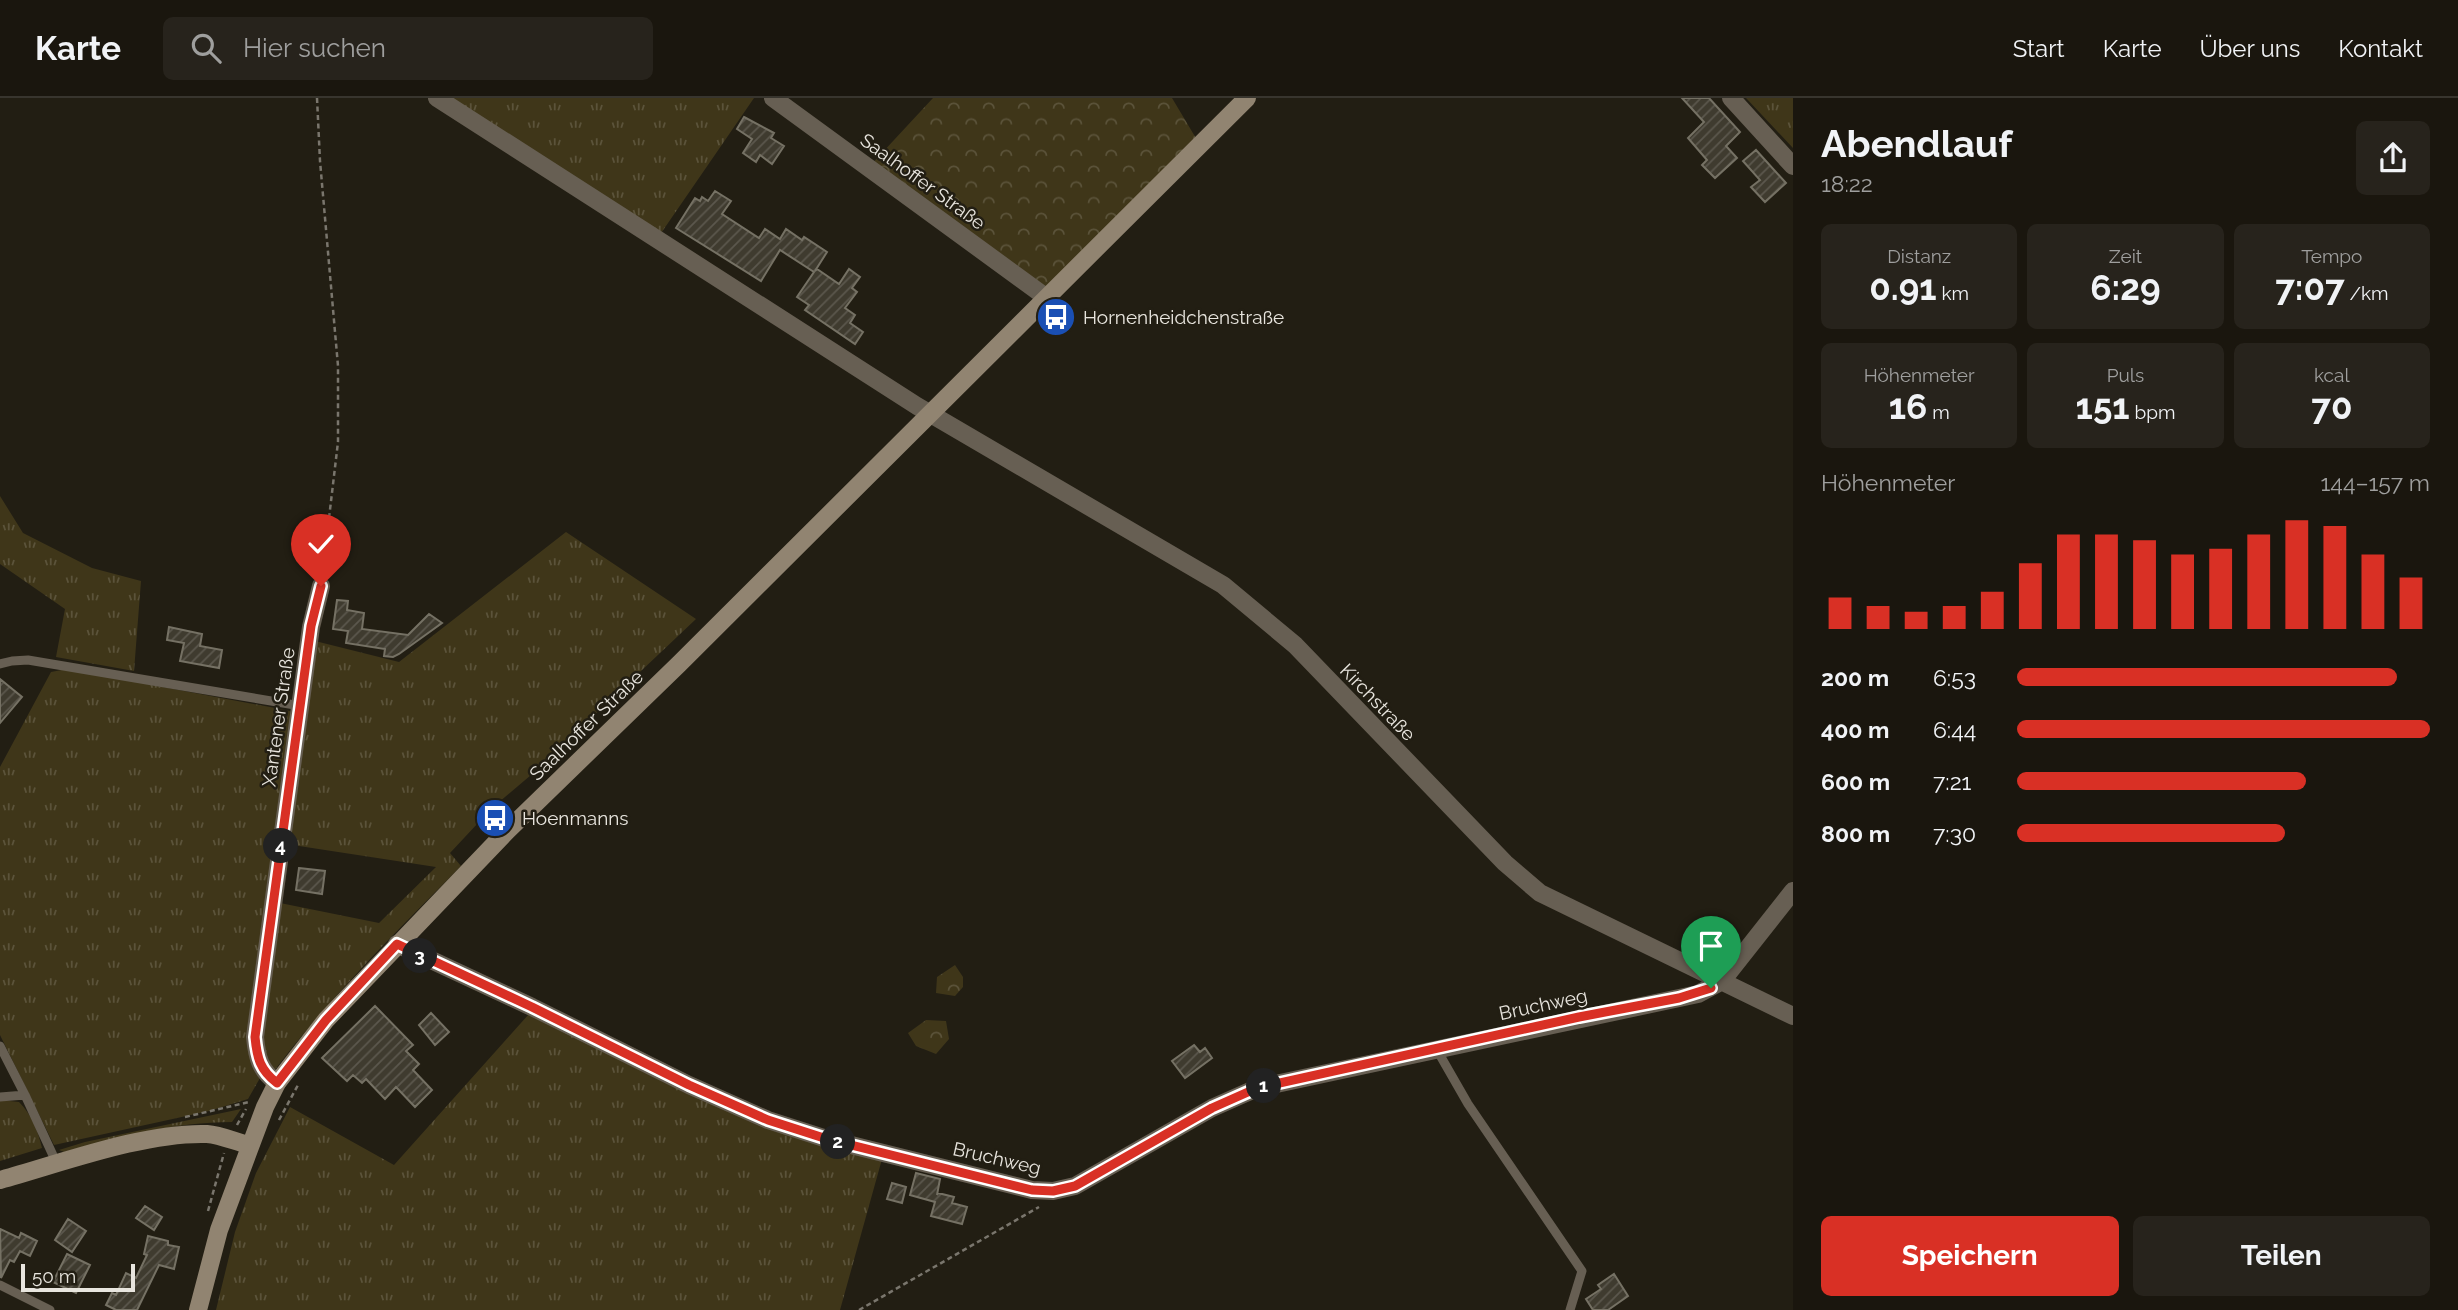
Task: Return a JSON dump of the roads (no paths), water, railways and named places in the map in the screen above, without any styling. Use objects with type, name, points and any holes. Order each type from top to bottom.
[{"type":"main road","name":"Saalhoffer Straße","points":[[249,1145],[277,1083],[326,1020],[397,944],[507,831],[1047,298],[1118,221],[1247,98]]},
{"type":"main road","points":[[0,1180],[112,1148],[185,1135],[211,1134],[249,1145],[219,1230],[198,1310]]},
{"type":"street","points":[[437,98],[931,413]]},
{"type":"street","name":"Saalhoffer Straße","points":[[773,98],[1047,298]]},
{"type":"street","points":[[1731,98],[1793,166]]},
{"type":"street","name":"Kirchstraße","points":[[931,413],[1223,585],[1295,645],[1495,853],[1540,893],[1793,1016]]},
{"type":"street","name":"Xantener Straße","points":[[277,1083],[265,1074],[257,1060],[255,1037],[311,626],[321,586]]},
{"type":"street","points":[[1722,981],[1793,891]]},
{"type":"street","name":"Bruchweg","points":[[397,944],[689,1085],[768,1120],[827,1139],[1032,1190],[1053,1191],[1075,1186],[1191,1119],[1257,1088],[1698,994],[1722,981]]},
{"type":"lane","points":[[0,664],[12,660],[29,660],[301,706]]},
{"type":"lane","points":[[0,1046],[57,1164]]},
{"type":"lane","points":[[1437,1049],[1468,1104],[1582,1271],[1570,1310]]},
{"type":"lane","points":[[0,1097],[25,1095]]},
{"type":"lane","points":[[0,1285],[50,1310]]},
{"type":"place","name":"Hornenheidchenstraße","points":[[1056,317]]},
{"type":"place","name":"Hoenmanns","points":[[495,818]]}]
